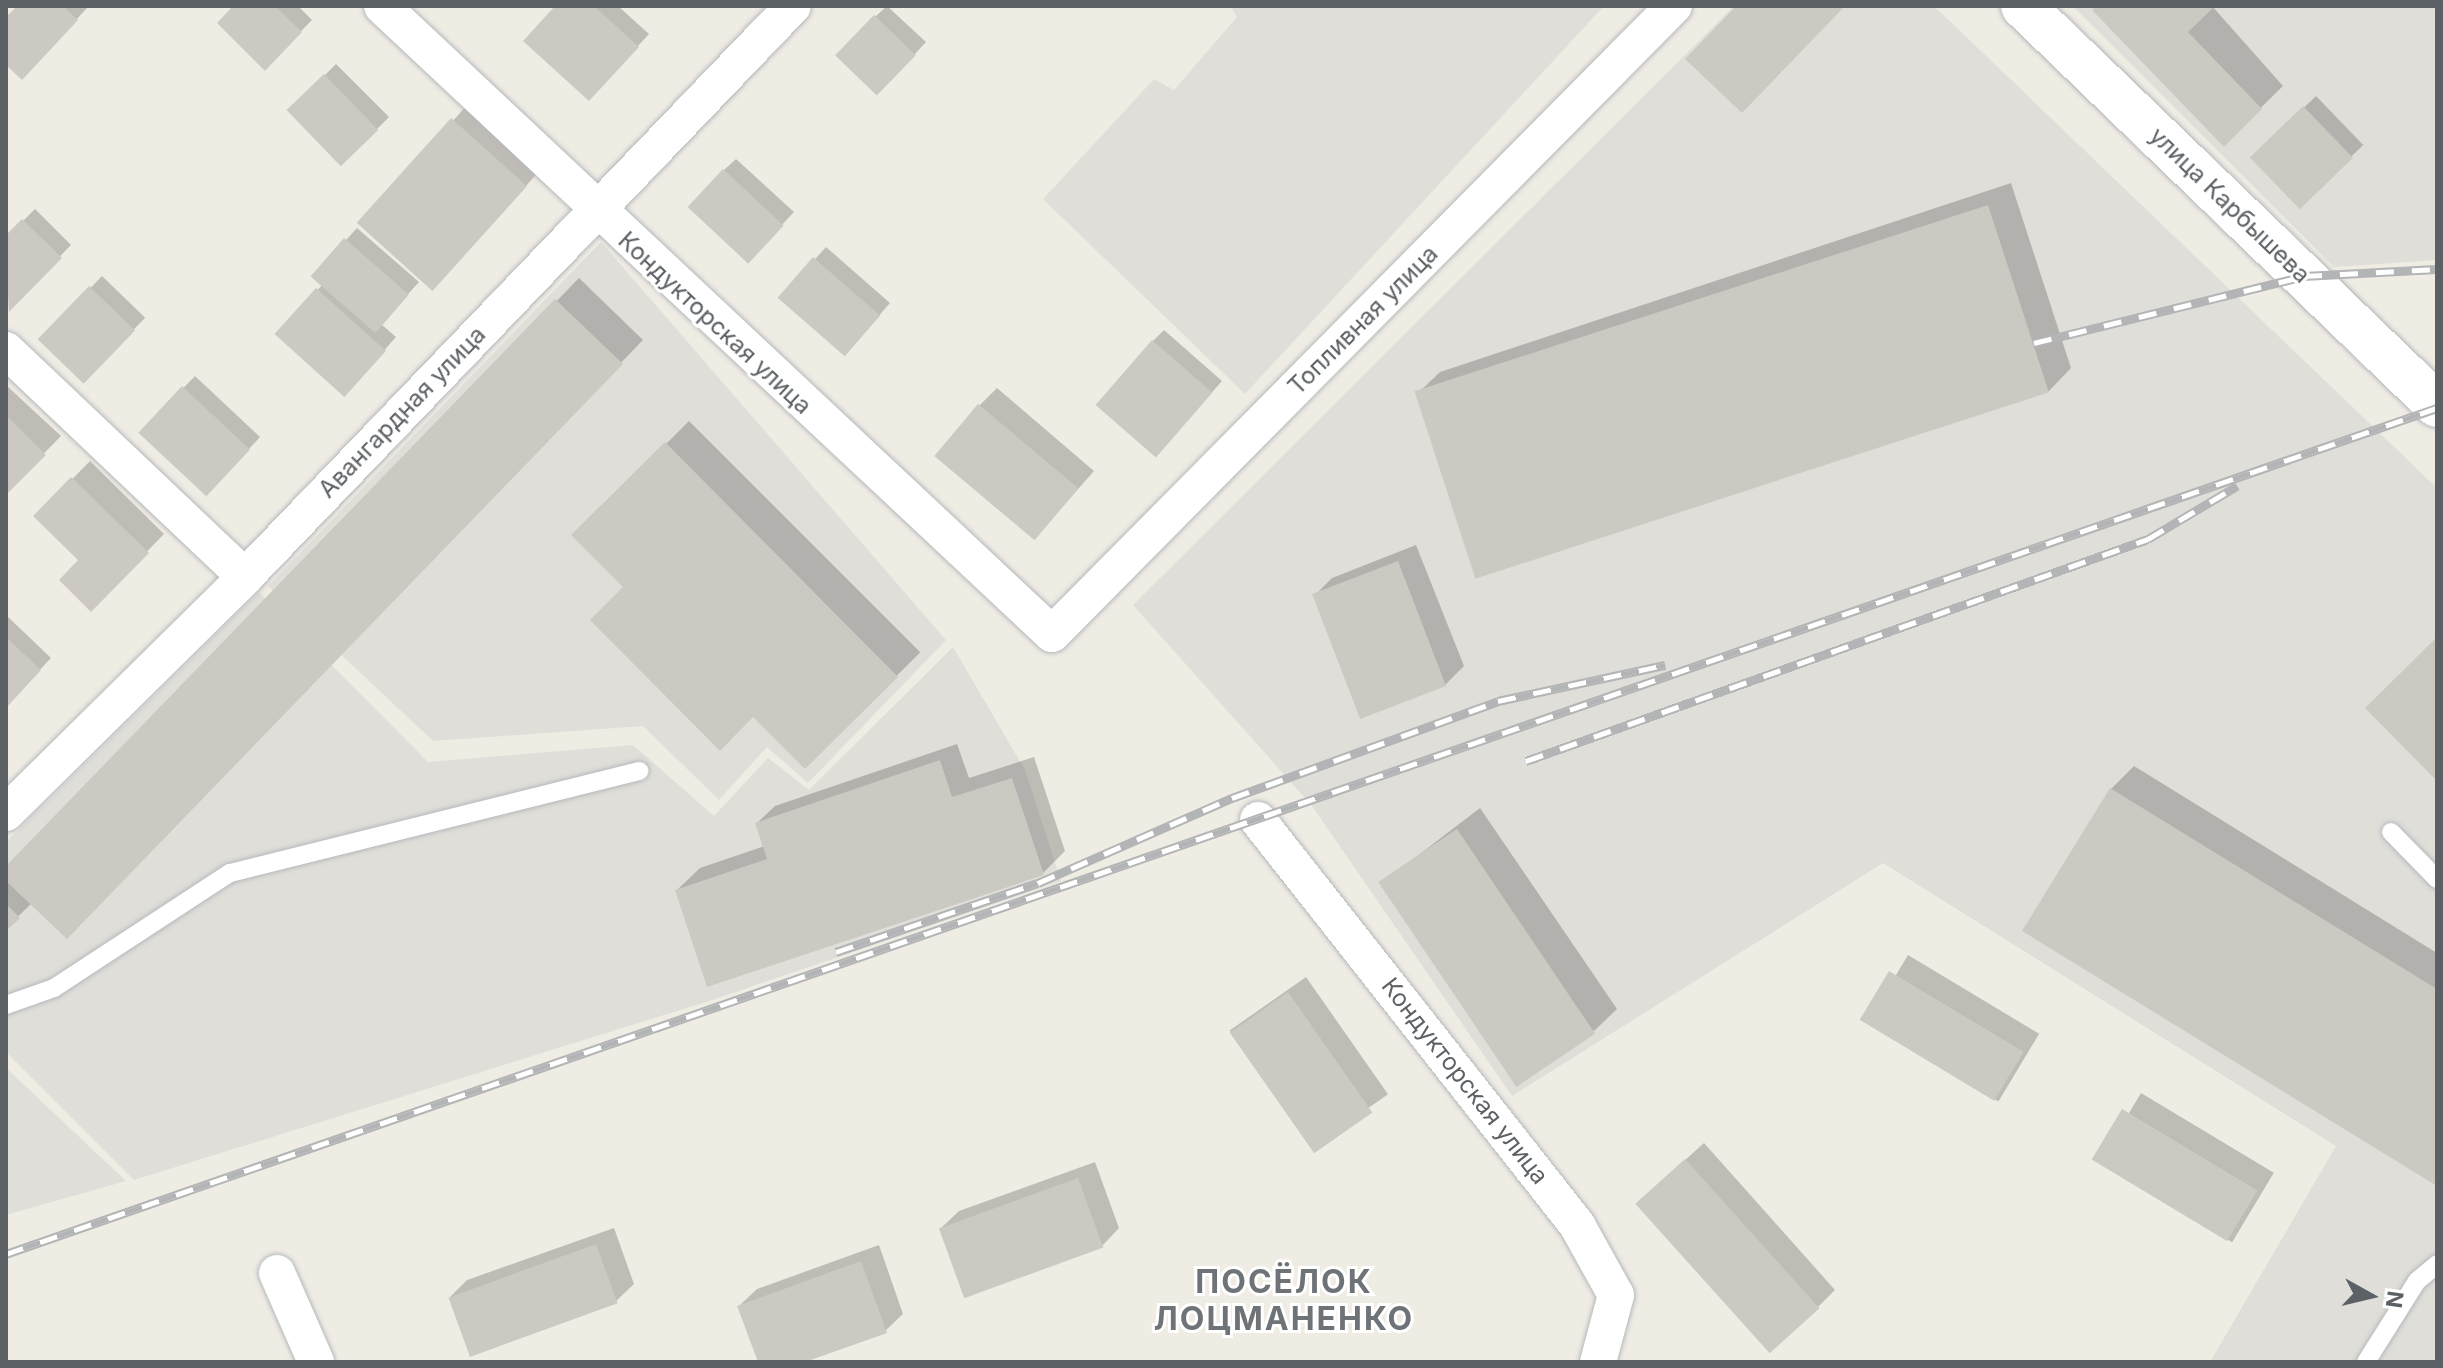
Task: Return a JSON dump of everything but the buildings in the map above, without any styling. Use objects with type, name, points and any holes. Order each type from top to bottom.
[{"type":"street","name":"Кондукторская улица","points":[[382,6],[594,211],[1052,634]]},
{"type":"street","name":"Авангардная улица","points":[[6,813],[245,577],[793,6]]},
{"type":"street","name":"Топливная улица","points":[[1052,634],[1674,6]]},
{"type":"street","name":"улица Карбышева","points":[[2023,6],[2437,405]]},
{"type":"street","points":[[6,350],[245,577]]},
{"type":"street","name":"Кондукторская улица","points":[[1258,820],[1577,1225],[1616,1295],[1598,1362]]},
{"type":"street","points":[[277,1273],[316,1362]]},
{"type":"lane","points":[[6,1005],[54,988],[230,873],[640,771]]},
{"type":"lane","points":[[2391,832],[2437,879]]},
{"type":"lane","points":[[2366,1362],[2417,1281],[2437,1264]]},
{"type":"shaded area","points":[[1230,6],[1604,6],[1245,394],[1043,199],[1154,79],[1174,90],[1237,17]]},
{"type":"shaded area","points":[[1734,6],[1934,6],[2437,488],[2437,1362],[2210,1362],[2336,1146],[1883,863],[1512,1096],[1312,806],[1133,605]]},
{"type":"shaded area","points":[[2073,6],[2437,6],[2437,260],[2334,267]]},
{"type":"shaded area","points":[[601,242],[946,640],[808,783],[767,747],[719,800],[643,726],[433,741],[268,586]]},
{"type":"shaded area","points":[[259,592],[428,762],[633,745],[714,816],[768,758],[809,790],[953,647],[1025,770],[1061,881],[709,1001],[134,1180],[6,1052],[6,842]]},
{"type":"shaded area","points":[[6,1068],[126,1181],[6,1215]]},
{"type":"railway","points":[[2034,343],[2304,276],[2437,269]]},
{"type":"railway","points":[[6,1254],[2437,408]]},
{"type":"railway","points":[[1526,761],[2148,539],[2237,486]]},
{"type":"railway","points":[[836,952],[1038,883],[1232,798],[1498,701],[1665,665]]},
{"type":"district","name":"ПОСЁЛОК ЛОЦМАНЕНКО","points":[[1284,1302]]}]
